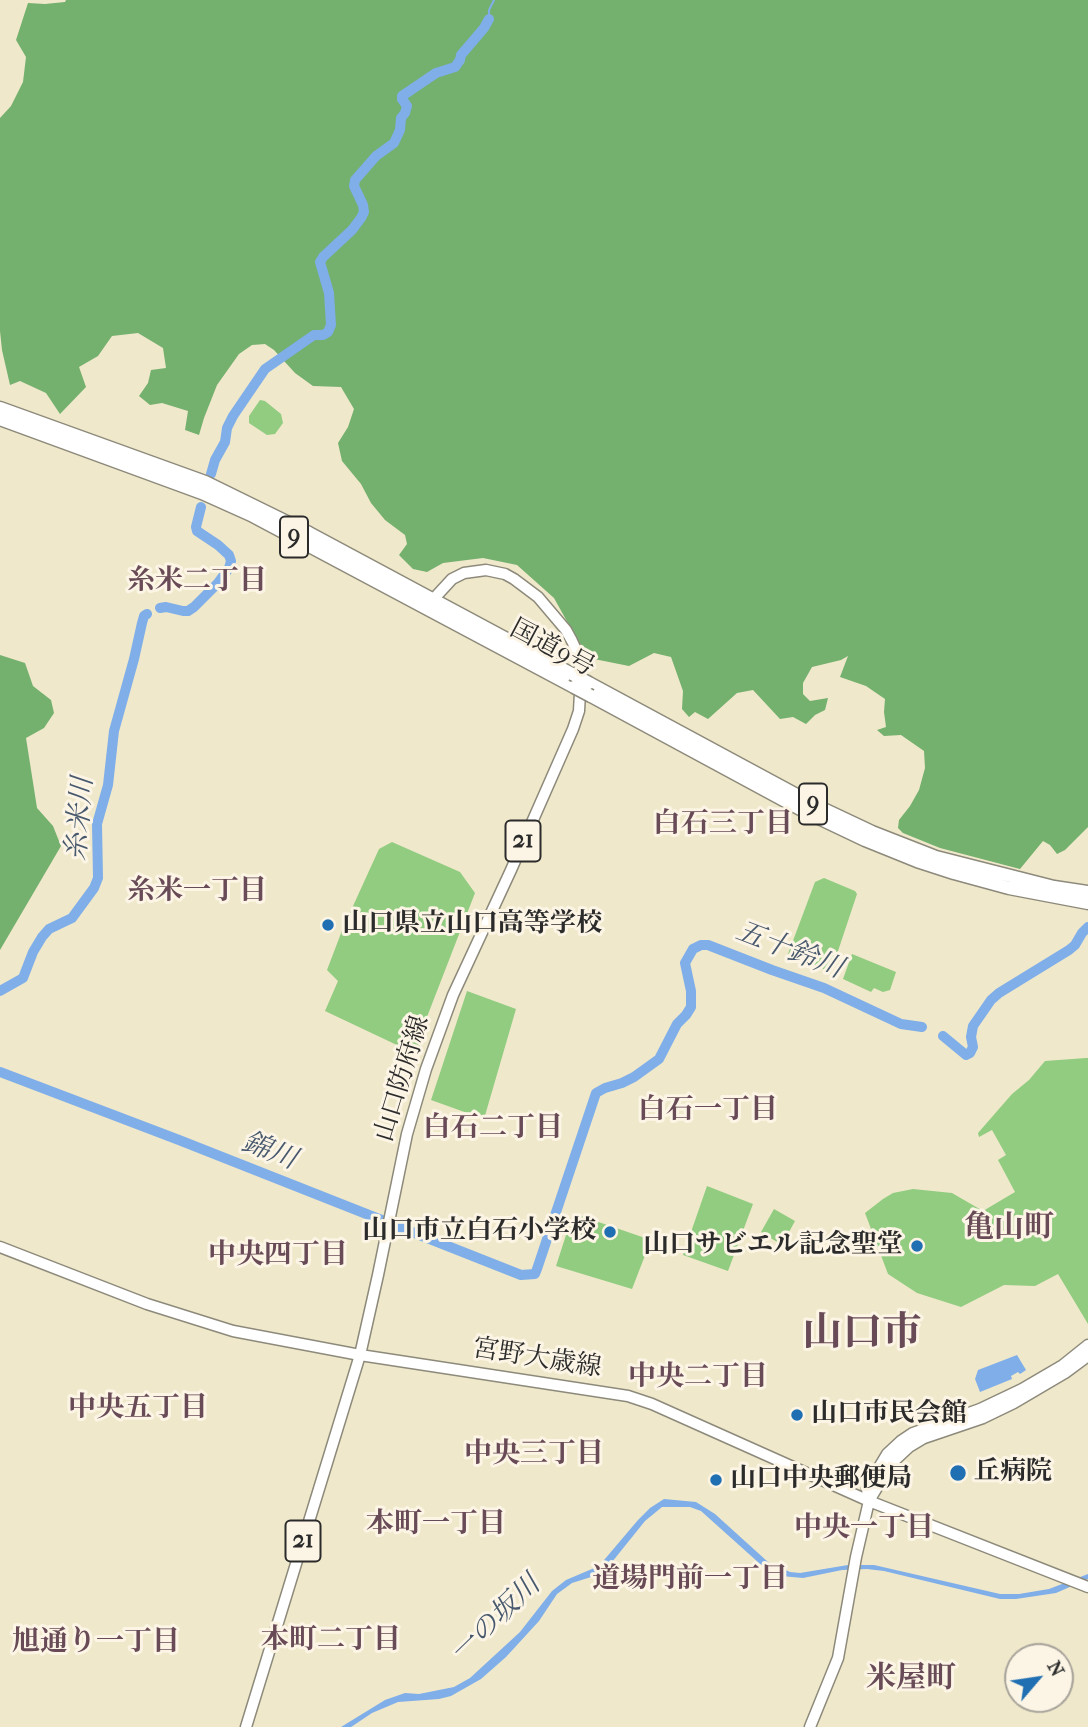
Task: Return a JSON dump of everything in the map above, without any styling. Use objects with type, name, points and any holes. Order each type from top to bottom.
[{"type":"highway","name":"国道9号","points":[[0,408],[205,482],[309,533],[429,603]]},
{"type":"highway","name":"国道9号","points":[[0,419],[202,493],[262,520],[429,603],[573,680],[802,810],[865,840],[954,873],[1009,888],[1088,903]]},
{"type":"highway","name":"国道9号","points":[[590,690],[872,832],[936,857],[1054,887],[1088,892]]},
{"type":"main road","name":"山口防府線","points":[[246,1727],[360,1355],[407,1134],[426,1069],[453,995],[511,870],[579,711],[579,656],[566,630],[538,597],[514,579],[486,570],[464,573],[452,579],[429,603]]},
{"type":"main road","name":"宮野大歳線","points":[[0,1247],[94,1284],[233,1331],[360,1355],[628,1396],[869,1501],[1084,1586]]},
{"type":"main road","points":[[869,1501],[867,1489],[887,1454],[901,1441],[913,1433],[979,1409],[1022,1389],[1063,1365],[1088,1345]]},
{"type":"main road","points":[[810,1727],[838,1658],[869,1501],[895,1460],[924,1438],[983,1418],[1014,1403],[1088,1356]]},
{"type":"green space","points":[[66,0],[1088,0],[1088,827],[1065,850],[1057,854],[1043,841],[1020,869],[940,848],[903,833],[898,828],[899,820],[919,790],[925,768],[924,751],[901,735],[884,736],[877,730],[886,727],[885,699],[866,686],[840,677],[848,656],[812,667],[803,683],[803,694],[810,701],[828,698],[825,710],[806,724],[793,717],[780,719],[753,690],[737,693],[708,719],[695,712],[689,717],[682,709],[683,691],[671,657],[654,653],[629,666],[594,659],[579,643],[554,598],[517,565],[483,558],[443,563],[427,572],[413,569],[399,555],[407,544],[405,535],[385,520],[342,461],[338,443],[348,427],[354,409],[341,387],[313,386],[265,344],[252,345],[239,354],[217,385],[199,435],[185,430],[188,411],[162,403],[150,405],[139,396],[148,383],[151,370],[166,368],[163,348],[138,333],[112,336],[98,356],[79,367],[86,387],[60,414],[46,393],[20,381],[10,385],[0,331],[0,118],[11,106],[23,82],[26,57],[16,40],[28,3],[45,4]]},
{"type":"green space","points":[[260,400],[281,414],[283,423],[275,434],[267,435],[249,423],[249,416]]},
{"type":"green space","points":[[0,655],[25,663],[33,686],[51,700],[54,713],[44,728],[26,738],[37,808],[53,826],[61,846],[0,950]]},
{"type":"green space","points":[[392,842],[460,872],[475,893],[425,1022],[418,1055],[325,1011],[338,981],[327,970],[343,928],[379,849]]},
{"type":"green space","points":[[824,878],[857,894],[831,972],[788,954],[815,882]]},
{"type":"green space","points":[[852,954],[896,972],[890,990],[883,992],[874,988],[871,992],[843,979]]},
{"type":"green space","points":[[467,991],[516,1009],[484,1119],[431,1100]]},
{"type":"green space","points":[[1088,1058],[1088,1324],[1058,1274],[1035,1286],[1004,1285],[961,1307],[917,1293],[888,1274],[865,1213],[893,1193],[913,1189],[952,1193],[983,1211],[1015,1192],[998,1160],[1006,1155],[992,1130],[979,1137],[978,1133],[1045,1061]]},
{"type":"green space","points":[[707,1186],[753,1204],[728,1271],[683,1255]]},
{"type":"green space","points":[[774,1209],[795,1221],[782,1245],[761,1232]]},
{"type":"green space","points":[[578,1215],[651,1240],[632,1289],[556,1266],[567,1232]]},
{"type":"water","points":[[1017,1355],[1026,1370],[980,1392],[975,1379],[978,1370]]},
{"type":"water","points":[[664,1499],[696,1502],[715,1514],[768,1562],[790,1572],[800,1573],[848,1565],[874,1565],[1000,1594],[1049,1589],[1088,1574],[1088,1579],[1056,1593],[1000,1599],[867,1569],[842,1570],[803,1578],[781,1576],[759,1563],[701,1511],[690,1507],[662,1507],[645,1521],[612,1562],[591,1577],[572,1583],[557,1594],[539,1621],[506,1657],[481,1679],[451,1696],[398,1702],[372,1713],[351,1727],[341,1727],[385,1700],[405,1693],[419,1694],[454,1687],[470,1678],[520,1632],[552,1591],[566,1580],[599,1566],[638,1520]]},
{"type":"waterway","points":[[489,19],[489,10],[494,0]]},
{"type":"waterway","name":"糸米川","points":[[211,474],[233,416],[265,369],[314,335],[328,332],[331,325],[329,293],[320,262],[352,230],[364,212],[354,186],[355,180],[376,156],[394,143],[407,106],[402,96],[436,73],[455,67],[489,19]]},
{"type":"waterway","name":"糸米川","points":[[160,608],[188,611],[218,583],[229,568],[229,555],[197,531],[201,507]]},
{"type":"waterway","name":"糸米川","points":[[0,991],[23,978],[42,937],[49,929],[72,918],[98,878],[97,824],[108,785],[114,731],[142,623],[147,614]]},
{"type":"waterway","name":"五十鈴川","points":[[943,1036],[966,1055],[970,1053],[973,1047],[973,1026],[991,1000],[1069,950],[1088,927]]},
{"type":"waterway","name":"五十鈴川","points":[[0,1072],[521,1275],[535,1274],[596,1093],[634,1077],[659,1059],[677,1024],[691,1007],[691,991],[685,963],[693,949],[708,945],[824,988],[901,1024],[922,1027]]},
{"type":"place","name":"山口県立山口高等学校","points":[[328,925]]},
{"type":"place","name":"山口市立白石小学校","points":[[610,1232]]},
{"type":"place","name":"山口サビエル記念聖堂","points":[[917,1246]]},
{"type":"place","name":"山口市民会館","points":[[797,1415]]},
{"type":"place","name":"丘病院","points":[[958,1473]]},
{"type":"place","name":"山口中央郵便局","points":[[716,1480]]},
{"type":"district","name":"糸米二丁目","points":[[197,582]]},
{"type":"district","name":"白石三丁目","points":[[723,825]]},
{"type":"district","name":"糸米一丁目","points":[[197,892]]},
{"type":"district","name":"白石一丁目","points":[[708,1111]]},
{"type":"district","name":"白石二丁目","points":[[493,1129]]},
{"type":"district","name":"亀山町","points":[[1009,1229]]},
{"type":"district","name":"中央四丁目","points":[[278,1256]]},
{"type":"district","name":"山口市","points":[[862,1335]]},
{"type":"district","name":"中央二丁目","points":[[698,1378]]},
{"type":"district","name":"中央五丁目","points":[[138,1409]]},
{"type":"district","name":"中央三丁目","points":[[534,1455]]},
{"type":"district","name":"本町一丁目","points":[[436,1525]]},
{"type":"district","name":"中央一丁目","points":[[864,1529]]},
{"type":"district","name":"道場門前一丁目","points":[[690,1580]]},
{"type":"district","name":"本町二丁目","points":[[331,1641]]},
{"type":"district","name":"旭通り一丁目","points":[[96,1643]]},
{"type":"district","name":"米屋町","points":[[911,1680]]},
{"type":"water label","name":"錦川","points":[[269,1152]]},
{"type":"water label","name":"一の坂川","points":[[496,1620]]}]
